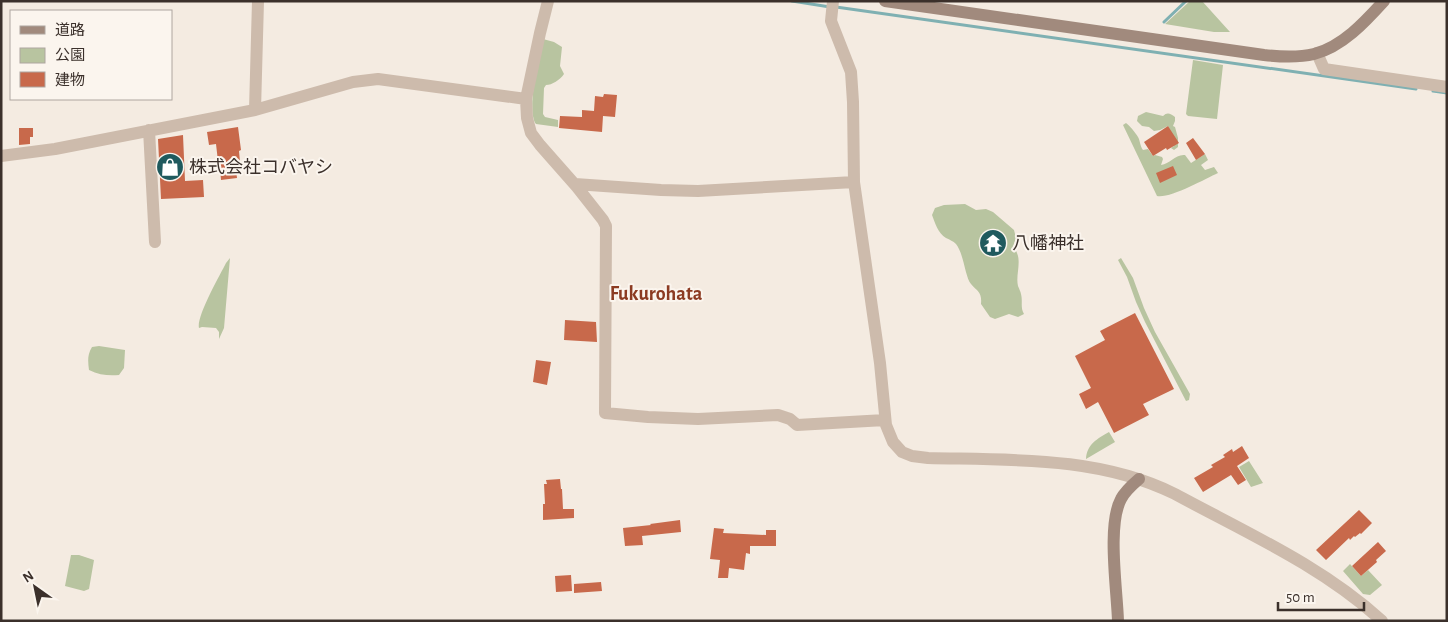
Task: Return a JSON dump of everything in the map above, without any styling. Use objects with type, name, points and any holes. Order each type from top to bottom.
[{"type":"street","points":[[255,110],[258,1]]},
{"type":"street","points":[[548,1],[526,100],[527,118],[532,133],[540,145],[574,184],[606,226],[605,413],[698,419],[778,415],[790,419],[797,425],[886,420]]},
{"type":"street","points":[[885,1],[1289,57],[1317,53],[1333,46],[1349,35],[1384,1]]},
{"type":"street","points":[[833,4],[831,21],[851,72],[854,182],[879,360],[886,425],[893,442],[902,452],[912,456],[1050,461],[1080,465],[1139,479],[1159,486],[1292,557],[1334,583],[1382,621]]},
{"type":"street","points":[[1317,53],[1324,69],[1447,87]]},
{"type":"street","points":[[1,156],[55,149],[255,110],[353,82],[378,79],[526,100]]},
{"type":"street","points":[[149,130],[155,242]]},
{"type":"street","points":[[574,184],[698,191],[854,182]]},
{"type":"street","points":[[1118,621],[1115,519],[1122,498],[1139,479]]},
{"type":"green space","points":[[1190,1],[1202,1],[1230,32],[1214,32],[1165,24]]},
{"type":"green space","points":[[543,39],[554,42],[562,47],[560,66],[564,74],[544,88],[543,114],[545,117],[558,120],[558,127],[536,124],[533,117],[534,83]]},
{"type":"green space","points":[[1193,60],[1223,65],[1217,119],[1188,116],[1186,114]]},
{"type":"green space","points":[[1146,112],[1163,116],[1169,114],[1175,117],[1173,126],[1178,138],[1178,147],[1174,150],[1171,148],[1174,146],[1168,126],[1154,131],[1149,127],[1142,126],[1137,121],[1138,116]]},
{"type":"green space","points":[[1126,123],[1138,137],[1143,150],[1148,149],[1153,156],[1162,157],[1161,165],[1181,155],[1185,155],[1191,163],[1205,154],[1208,160],[1201,165],[1205,170],[1214,167],[1218,173],[1178,192],[1157,196],[1123,125]]},
{"type":"green space","points":[[965,204],[976,210],[986,209],[993,212],[1014,230],[1016,238],[1013,247],[1019,261],[1017,281],[1024,314],[1018,317],[1009,314],[995,319],[990,317],[981,304],[979,292],[969,281],[959,248],[955,243],[943,236],[937,228],[932,215],[935,208],[944,205]]},
{"type":"green space","points":[[230,258],[224,328],[219,339],[219,332],[216,328],[199,328],[199,323],[209,296]]},
{"type":"green space","points":[[1121,258],[1133,278],[1155,332],[1190,394],[1189,400],[1186,401],[1145,322],[1118,260]]},
{"type":"green space","points":[[99,346],[125,350],[124,368],[119,375],[104,375],[89,370],[88,358],[90,350],[92,347]]},
{"type":"green space","points":[[1109,432],[1115,442],[1086,459],[1088,449]]},
{"type":"green space","points":[[1249,461],[1263,483],[1251,487],[1239,467]]},
{"type":"green space","points":[[71,555],[79,555],[94,560],[89,589],[84,591],[65,586]]},
{"type":"green space","points":[[1350,564],[1361,576],[1368,570],[1382,585],[1370,595],[1363,594],[1343,571]]},
{"type":"building","points":[[604,94],[617,95],[615,117],[603,116],[602,132],[559,128],[560,116],[582,117],[582,110],[594,111],[595,96],[603,97]]},
{"type":"building","points":[[1168,126],[1179,143],[1153,156],[1144,142]]},
{"type":"building","points":[[238,127],[241,150],[239,151],[240,162],[235,162],[237,178],[221,180],[216,144],[209,145],[207,132]]},
{"type":"building","points":[[19,128],[33,128],[33,137],[30,137],[30,144],[19,145]]},
{"type":"building","points":[[183,135],[185,181],[203,180],[204,197],[161,199],[158,139]]},
{"type":"building","points":[[1193,138],[1205,154],[1196,160],[1186,143]]},
{"type":"building","points":[[1173,166],[1177,175],[1160,183],[1156,173]]},
{"type":"building","points":[[1135,313],[1174,389],[1143,404],[1149,415],[1114,433],[1098,402],[1086,409],[1079,394],[1091,388],[1075,356],[1105,340],[1100,331]]},
{"type":"building","points":[[565,320],[596,322],[597,342],[564,340]]},
{"type":"building","points":[[536,360],[551,362],[547,385],[533,382]]},
{"type":"building","points":[[1242,446],[1249,458],[1237,466],[1246,480],[1238,485],[1231,475],[1203,492],[1194,478],[1213,467],[1211,465],[1225,457],[1223,455],[1232,449],[1233,452]]},
{"type":"building","points":[[560,479],[563,509],[574,509],[574,518],[543,520],[543,504],[545,504],[544,484],[547,484],[546,480]]},
{"type":"building","points":[[1359,510],[1372,523],[1361,534],[1354,536],[1350,540],[1349,538],[1326,560],[1316,550]]},
{"type":"building","points":[[680,520],[681,532],[642,536],[643,545],[625,546],[623,528]]},
{"type":"building","points":[[714,528],[724,529],[723,533],[766,535],[766,530],[776,530],[776,546],[750,546],[750,554],[746,553],[744,570],[729,568],[728,578],[718,578],[720,560],[710,559]]},
{"type":"building","points":[[1378,542],[1386,551],[1361,576],[1352,566]]},
{"type":"building","points":[[571,575],[572,591],[556,592],[555,576]]},
{"type":"building","points":[[601,582],[602,591],[574,593],[574,584]]},
{"type":"waterway","points":[[792,1],[830,7]]},
{"type":"waterway","points":[[1164,22],[1186,1]]},
{"type":"waterway","points":[[836,7],[1416,89]]},
{"type":"waterway","points":[[1433,91],[1447,93]]},
{"type":"place","name":"株式会社コバヤシ","points":[[170,167]]},
{"type":"place","name":"八幡神社","points":[[993,243]]},
{"type":"district","name":"Fukurohata","points":[[656,293]]}]
